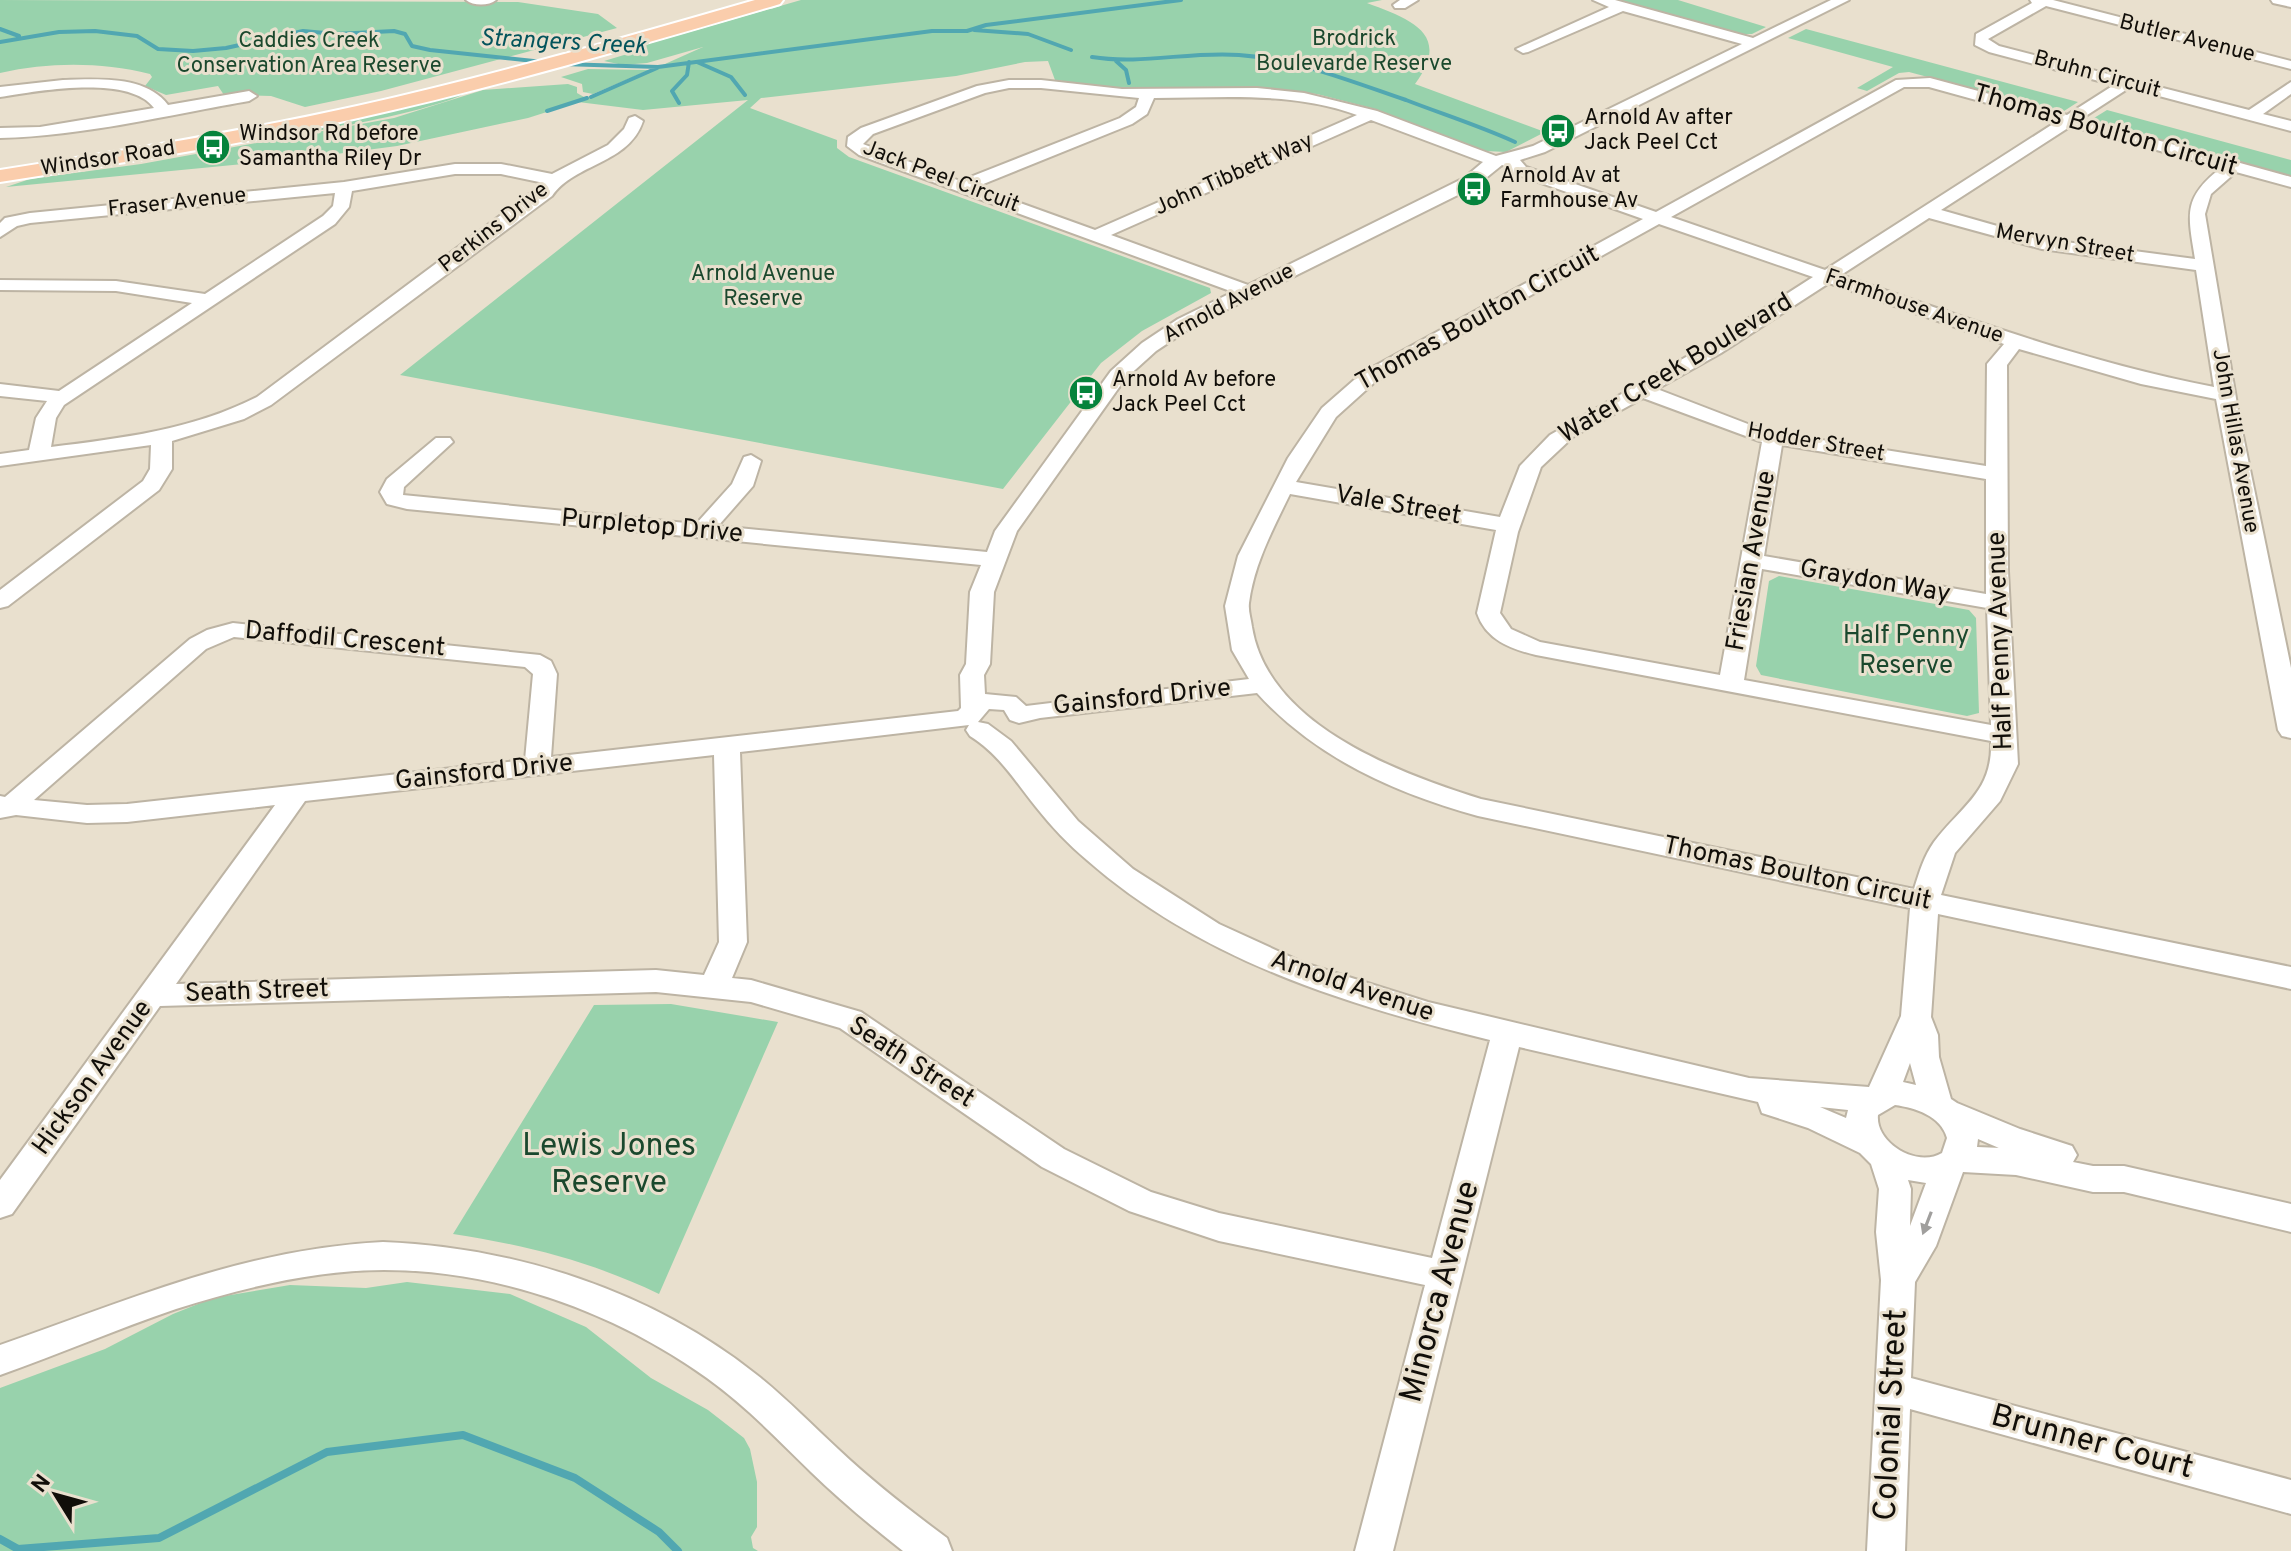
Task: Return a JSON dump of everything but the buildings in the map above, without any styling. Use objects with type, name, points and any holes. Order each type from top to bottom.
[{"type":"main road","name":"Windsor Road","points":[[0,168],[260,124],[488,70],[746,0]]},
{"type":"main road","name":"Windsor Road","points":[[0,176],[298,125],[509,75],[774,0]]},
{"type":"street","points":[[473,0],[489,0]]},
{"type":"street","points":[[1600,0],[1755,43]]},
{"type":"street","name":"Arnold Avenue","points":[[1842,0],[1248,291],[1166,335],[1118,375],[1017,512],[992,559],[978,615],[978,664],[972,675],[973,719],[1017,763],[1054,813],[1106,862],[1170,908],[1275,963],[1347,991],[1507,1033],[1749,1090],[1777,1089],[1833,1099],[1877,1097]]},
{"type":"street","points":[[2080,13],[2103,0]]},
{"type":"street","points":[[2278,0],[2291,3]]},
{"type":"street","name":"Butler Avenue","points":[[2041,1],[2291,65]]},
{"type":"street","name":"Bruhn Circuit","points":[[2041,1],[1981,37],[1980,42],[1989,47],[2291,126]]},
{"type":"street","points":[[1523,49],[1622,6]]},
{"type":"street","name":"Thomas Boulton Circuit","points":[[2291,182],[1930,82],[1906,81],[1357,385],[1325,414],[1245,564],[1236,604],[1240,637],[1264,685],[1299,722],[1340,752],[1390,778],[1447,799],[2291,978]]},
{"type":"street","points":[[0,92],[57,83],[95,84],[149,95],[162,104],[165,112]]},
{"type":"street","name":"Water Creek Boulevard","points":[[2005,736],[1536,648],[1505,635],[1492,623],[1487,610],[1527,473],[1540,454],[1567,432],[1714,349],[2127,83]]},
{"type":"street","name":"Jack Peel Circuit","points":[[1248,291],[861,150],[855,146],[854,140],[867,131],[999,85],[1041,84],[1114,93],[1272,94],[1322,101],[1372,114],[1505,165]]},
{"type":"street","points":[[2252,115],[2291,87]]},
{"type":"street","points":[[960,187],[1126,121],[1143,109],[1147,102],[1146,93]]},
{"type":"street","points":[[0,133],[40,132],[249,96]]},
{"type":"street","name":"John Tibbett Way","points":[[1095,236],[1372,114]]},
{"type":"street","points":[[553,179],[581,171],[630,135],[635,121]]},
{"type":"street","name":"Farmhouse Avenue","points":[[1505,165],[2016,341],[2117,372],[2226,395]]},
{"type":"street","name":"John Hillas Avenue","points":[[2234,166],[2207,188],[2198,202],[2196,214],[2271,643],[2291,730]]},
{"type":"street","name":"Perkins Drive","points":[[0,460],[162,436],[218,423],[264,401],[554,184],[553,179],[501,169],[473,168],[344,187]]},
{"type":"street","points":[[39,454],[46,418],[62,397],[329,220],[341,207],[344,187]]},
{"type":"street","name":"Fraser Avenue","points":[[4,224],[30,218],[344,187]]},
{"type":"street","name":"Mervyn Street","points":[[1927,212],[2032,242],[2205,266]]},
{"type":"street","points":[[0,285],[116,286],[207,300]]},
{"type":"street","name":"Half Penny Avenue","points":[[1941,1108],[1927,1069],[1923,1035],[1916,1017],[1919,943],[1925,901],[1935,865],[1944,848],[1999,783],[2005,764],[1998,603],[1997,364],[2016,341]]},
{"type":"street","points":[[0,390],[62,397]]},
{"type":"street","name":"Hodder Street","points":[[1641,390],[1738,429],[1773,438],[1997,474]]},
{"type":"street","points":[[0,601],[151,485],[161,469],[162,436]]},
{"type":"street","name":"Friesian Avenue","points":[[1731,685],[1773,438]]},
{"type":"street","name":"Purpletop Drive","points":[[443,442],[395,484],[391,492],[395,499],[407,503],[992,559]]},
{"type":"street","points":[[702,531],[742,486],[751,461]]},
{"type":"street","name":"Vale Street","points":[[1285,487],[1511,526]]},
{"type":"street","name":"Graydon Way","points":[[1752,561],[1998,603]]},
{"type":"street","name":"Daffodil Crescent","points":[[4,809],[198,644],[233,630],[531,660],[542,666],[545,674],[537,767]]},
{"type":"street","points":[[978,664],[1013,714],[1019,749],[1017,763]]},
{"type":"street","name":"Gainsford Drive","points":[[4,809],[113,814],[973,719],[996,732],[1013,714],[1264,685]]},
{"type":"street","points":[[715,985],[733,942],[727,746]]},
{"type":"street","name":"Hickson Avenue","points":[[0,1205],[297,794]]},
{"type":"street","name":"Seath Street","points":[[154,995],[633,981],[715,985],[786,1000],[850,1020],[1053,1158],[1141,1202],[1219,1227],[1445,1275]]},
{"type":"street","name":"Half Penny Avenue","points":[[1877,1097],[1894,1072],[1907,1030],[1916,1017]]},
{"type":"street","name":"Minorca Avenue","points":[[1374,1551],[1507,1033]]},
{"type":"street","name":"Arnold Avenue","points":[[1749,1090],[1774,1105],[1819,1119],[1878,1151]]},
{"type":"street","points":[[2124,1179],[2093,1163],[2010,1139],[1903,1093],[1877,1097],[1864,1108],[1860,1119],[1863,1132],[1878,1151],[1919,1169],[1936,1169],[1953,1161],[2016,1162],[2093,1179],[2124,1179],[2291,1218]]},
{"type":"street","points":[[1941,1108],[1956,1122],[1961,1136],[1962,1148],[1953,1161]]},
{"type":"street","name":"Colonial Street","points":[[1878,1151],[1895,1189],[1893,1232],[1898,1280],[1886,1551]]},
{"type":"street","name":"Colonial Street","points":[[1898,1280],[1919,1246],[1953,1161]]},
{"type":"street","points":[[0,1360],[218,1283],[372,1256],[437,1260],[536,1280],[630,1315],[717,1365],[758,1396],[826,1462],[933,1551]]},
{"type":"street","name":"Brunner Court","points":[[1894,1389],[2291,1497]]},
{"type":"green space","name":"Caddies Creek Conservation Area Reserve","points":[[0,0],[518,2],[598,14],[617,28],[381,91],[305,107],[271,96],[226,98],[218,86],[166,95],[145,86],[152,77],[150,74],[112,67],[56,65],[0,73]]},
{"type":"green space","name":"Arnold Avenue Reserve","points":[[801,0],[1382,0],[1367,3],[1411,22],[1428,40],[1426,67],[1415,84],[1545,132],[1506,152],[1486,151],[1375,109],[1317,94],[1241,87],[1126,89],[1055,80],[1048,61],[1025,62],[956,76],[761,98],[750,108],[837,140],[837,148],[849,157],[1210,288],[1211,293],[1142,331],[1101,363],[1003,489],[400,375],[748,100],[643,110],[578,102],[528,118],[397,146],[306,158],[6,187],[30,179],[141,164],[394,118],[483,90],[568,84],[577,87],[577,93],[584,97],[582,101],[703,47],[647,63],[623,65],[604,61],[634,52],[637,47]]},
{"type":"green space","points":[[1619,0],[1678,0],[1766,27],[1752,34],[1741,34]]},
{"type":"green space","points":[[1806,29],[2078,102],[2064,111],[2056,111],[1909,72],[1899,73],[1867,91],[1857,88],[1893,67],[1788,38]]},
{"type":"green space","points":[[588,69],[649,70],[593,94],[583,92],[582,84],[561,77]]},
{"type":"green space","points":[[471,89],[457,97],[401,114],[330,129],[251,140]]},
{"type":"green space","points":[[2107,110],[2291,160],[2291,177],[2095,121],[2094,118]]},
{"type":"green space","name":"Half Penny Reserve","points":[[1779,576],[1969,610],[1976,618],[1979,713],[1967,716],[1761,675],[1756,666],[1769,581]]},
{"type":"green space","name":"Lewis Jones Reserve","points":[[671,1004],[778,1022],[659,1294],[558,1256],[453,1234],[594,1005]]},
{"type":"green space","points":[[407,1282],[510,1294],[586,1327],[651,1378],[708,1410],[744,1438],[750,1449],[757,1482],[757,1527],[751,1537],[753,1548],[758,1551],[0,1551],[0,1388],[105,1349],[173,1314],[213,1298],[290,1285],[366,1288]]},
{"type":"waterway","name":"Strangers Creek","points":[[689,63],[932,31],[967,31],[986,25],[1181,0]]},
{"type":"waterway","points":[[0,29],[19,36]]},
{"type":"waterway","points":[[974,30],[1028,34],[1071,50]]},
{"type":"waterway","name":"Strangers Creek","points":[[0,42],[59,32],[95,31],[137,36],[158,49],[193,51],[226,48],[303,31],[336,34],[394,31],[405,34],[412,46],[430,50],[543,62]]},
{"type":"waterway","points":[[1092,57],[1129,60],[1221,54],[1282,61],[1366,86],[1515,142]]},
{"type":"waterway","points":[[1116,61],[1126,70],[1129,83]]},
{"type":"waterway","points":[[697,62],[731,77],[745,95]]},
{"type":"waterway","name":"Strangers Creek","points":[[562,64],[658,67],[689,63]]},
{"type":"waterway","points":[[679,103],[672,91],[687,75],[689,63]]},
{"type":"waterway","points":[[591,97],[657,68]]},
{"type":"waterway","points":[[547,111],[587,98]]},
{"type":"waterway","points":[[0,1539],[18,1549],[159,1538],[327,1452],[463,1435],[575,1478],[659,1532],[678,1551]]},
{"type":"place","name":"Arnold Av after Jack Peel Cct","points":[[1558,131]]},
{"type":"place","name":"Windsor Rd before Samantha Riley Dr","points":[[213,147]]},
{"type":"place","name":"Arnold Av at Farmhouse Av","points":[[1474,189]]},
{"type":"place","name":"Arnold Av before Jack Peel Cct","points":[[1086,393]]},
{"type":"park label","name":"Brodrick Boulevarde Reserve","points":[[1354,52]]}]
